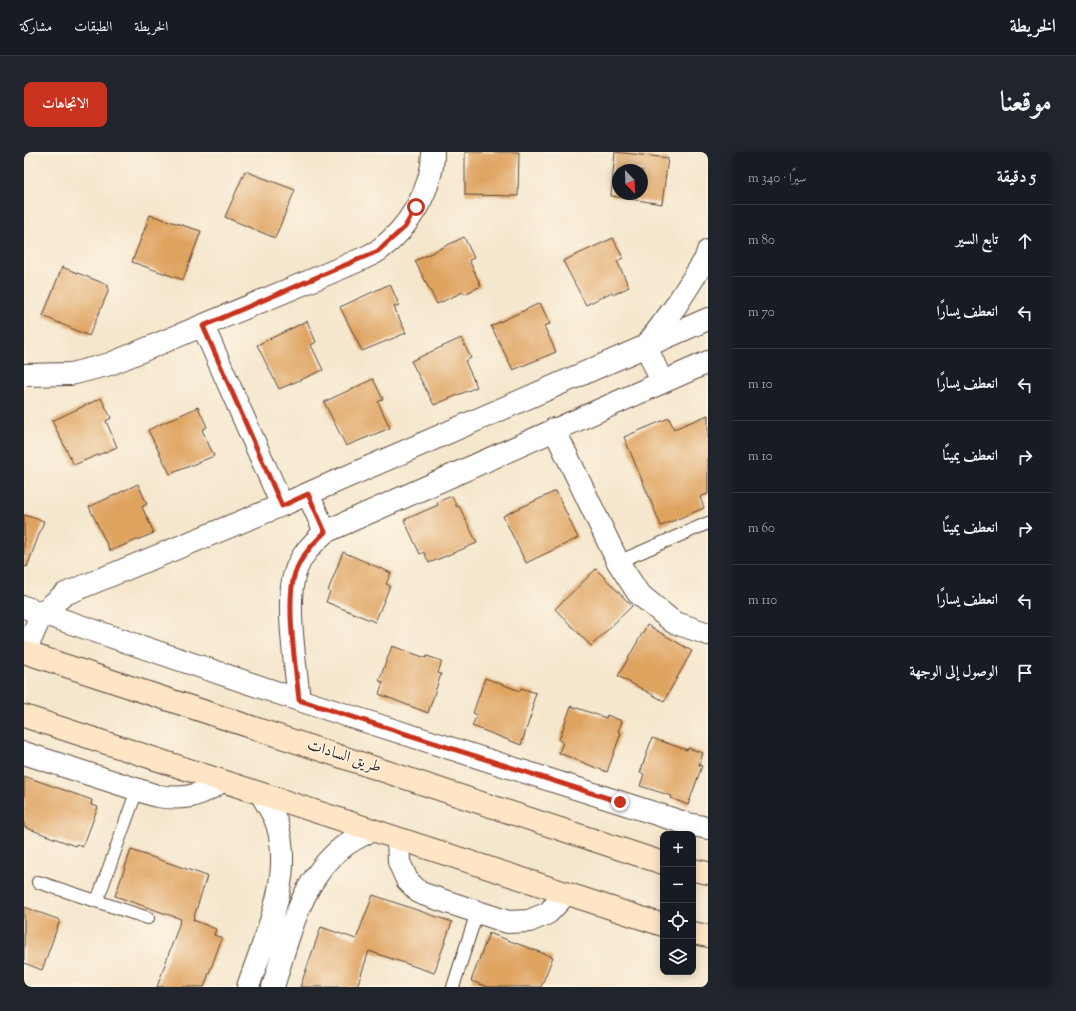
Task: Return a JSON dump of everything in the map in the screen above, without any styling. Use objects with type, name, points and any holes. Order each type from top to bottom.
[{"type":"main road","name":"طريق السادات","points":[[25,652],[660,862]]},
{"type":"main road","points":[[24,716],[660,924]]},
{"type":"main road","points":[[696,871],[708,873]]},
{"type":"main road","points":[[696,934],[708,936]]},
{"type":"street","points":[[24,375],[72,374],[110,364],[378,251],[405,227],[429,184],[433,152]]},
{"type":"street","points":[[646,346],[705,260],[708,251]]},
{"type":"street","points":[[33,610],[78,588],[282,506],[708,319]]},
{"type":"street","points":[[203,326],[282,506]]},
{"type":"street","points":[[646,346],[662,382]]},
{"type":"street","points":[[299,700],[290,599],[294,573],[306,550],[325,532],[554,429],[708,362]]},
{"type":"street","points":[[554,429],[618,562],[638,593],[673,622],[708,634]]},
{"type":"street","points":[[308,494],[325,532]]},
{"type":"street","points":[[25,652],[33,610]]},
{"type":"street","points":[[33,610],[299,700],[688,824],[708,828]]},
{"type":"street","points":[[24,753],[137,790],[176,799],[191,798],[210,789],[222,781]]},
{"type":"street","points":[[248,987],[278,898],[282,858],[277,823],[261,794]]},
{"type":"street","points":[[273,987],[302,901],[319,871],[343,847],[372,830]]},
{"type":"street","points":[[398,839],[399,862],[407,880],[420,893],[477,912],[508,922],[529,920],[548,913],[566,894]]},
{"type":"street","points":[[266,934],[288,940]]},
{"type":"lane","points":[[618,562],[708,523]]},
{"type":"lane","points":[[97,901],[137,790]]},
{"type":"lane","points":[[38,882],[148,918]]},
{"type":"lane","points":[[453,987],[477,912]]},
{"type":"building","points":[[465,152],[519,152],[518,196],[465,195]]},
{"type":"building","points":[[615,152],[668,158],[662,204],[636,200],[648,200],[648,164],[614,164]]},
{"type":"building","points":[[245,171],[295,190],[275,238],[225,217]]},
{"type":"building","points":[[150,215],[201,231],[183,280],[132,262]]},
{"type":"building","points":[[464,237],[474,258],[469,260],[481,286],[465,294],[463,292],[437,304],[415,261]]},
{"type":"building","points":[[613,238],[623,258],[617,261],[629,287],[613,295],[612,292],[586,305],[563,261]]},
{"type":"building","points":[[62,267],[108,285],[108,292],[89,336],[43,316]]},
{"type":"building","points":[[390,284],[399,305],[394,307],[406,333],[362,351],[340,307]]},
{"type":"building","points":[[540,303],[550,324],[544,326],[556,352],[513,370],[491,326]]},
{"type":"building","points":[[307,321],[316,342],[311,345],[323,370],[279,389],[257,345]]},
{"type":"building","points":[[461,338],[471,358],[465,361],[477,387],[434,405],[411,361]]},
{"type":"building","points":[[373,379],[383,399],[378,402],[390,428],[346,446],[324,402]]},
{"type":"building","points":[[101,398],[111,418],[106,421],[117,447],[74,465],[52,421]]},
{"type":"building","points":[[198,407],[207,427],[202,430],[214,456],[170,474],[148,430]]},
{"type":"building","points":[[708,415],[708,494],[700,497],[704,508],[661,526],[624,437],[669,418],[674,429]]},
{"type":"building","points":[[138,484],[147,504],[142,507],[154,533],[110,551],[89,507]]},
{"type":"building","points":[[556,491],[578,538],[526,563],[503,516]]},
{"type":"building","points":[[452,496],[457,507],[459,506],[477,543],[429,563],[424,552],[420,554],[404,520],[438,505],[437,502]]},
{"type":"building","points":[[24,515],[44,521],[27,567],[24,566]]},
{"type":"building","points":[[343,552],[391,573],[386,584],[390,586],[375,622],[326,602],[330,592],[328,591]]},
{"type":"building","points":[[596,569],[632,606],[591,646],[555,609]]},
{"type":"building","points":[[647,625],[692,651],[664,701],[618,676]]},
{"type":"building","points":[[392,646],[426,658],[427,656],[442,661],[438,673],[441,674],[428,713],[379,694],[383,682],[379,681]]},
{"type":"building","points":[[485,678],[520,691],[521,688],[536,693],[532,705],[534,706],[521,745],[472,726],[477,715],[473,713]]},
{"type":"building","points":[[571,706],[606,718],[607,715],[622,721],[618,732],[621,733],[607,772],[559,753],[563,742],[559,740]]},
{"type":"building","points":[[652,738],[687,750],[688,748],[703,753],[699,765],[702,766],[688,805],[671,798],[672,796],[640,786],[644,774],[640,773]]},
{"type":"building","points":[[24,776],[92,800],[91,805],[98,807],[83,847],[76,844],[75,846],[24,827]]},
{"type":"building","points":[[131,850],[207,876],[193,920],[216,929],[214,935],[222,938],[204,987],[157,987],[181,919],[115,896]]},
{"type":"building","points":[[373,895],[452,922],[434,973],[369,951],[357,987],[300,987],[321,927],[356,939]]},
{"type":"building","points":[[24,907],[60,920],[42,970],[24,963]]},
{"type":"building","points":[[489,933],[553,957],[541,987],[488,987],[471,981]]},
{"type":"route","points":[[416,207],[405,227],[378,251],[203,326],[282,506],[308,494],[325,532],[306,550],[294,573],[290,599],[299,700],[620,802]]}]
